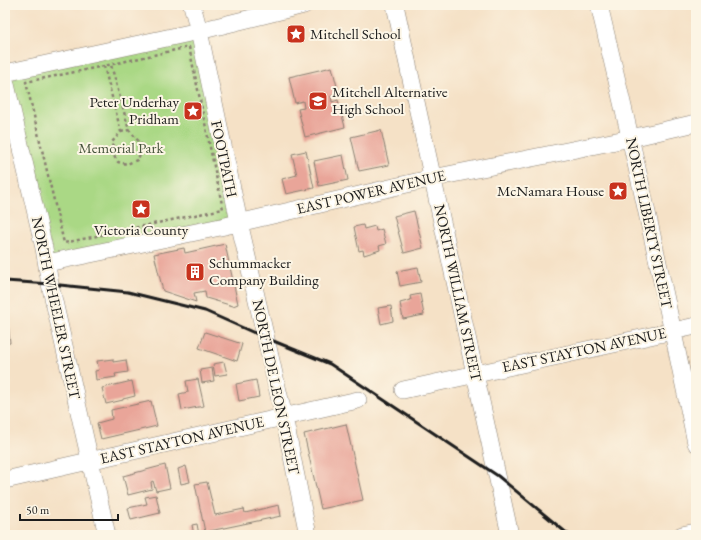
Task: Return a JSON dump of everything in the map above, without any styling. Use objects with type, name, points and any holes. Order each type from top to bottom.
[{"type":"street","name":"NORTH DE LEON STREET","points":[[192,5],[199,31],[239,222],[284,417],[308,535]]},
{"type":"street","points":[[5,73],[199,31],[304,5]]},
{"type":"street","name":"NORTH WILLIAM STREET","points":[[395,5],[510,535]]},
{"type":"street","name":"NORTH LIBERTY STREET","points":[[599,5],[631,138],[696,443]]},
{"type":"street","name":"NORTH WHEELER STREET","points":[[5,80],[107,535]]},
{"type":"street","name":"EAST POWER AVENUE","points":[[47,263],[239,222],[433,178],[631,138],[696,123]]},
{"type":"street","name":"EAST STAYTON AVENUE","points":[[403,390],[696,326]]},
{"type":"street","name":"EAST STAYTON AVENUE","points":[[5,480],[358,400]]},
{"type":"street","points":[[682,535],[696,532]]},
{"type":"path","name":"FOOTPATH","points":[[189,48],[223,209],[64,243],[26,82],[104,66],[189,48]]},
{"type":"path","points":[[111,65],[129,130],[141,144],[141,153],[137,160],[127,164],[118,162],[114,156],[112,142],[121,132],[129,130]]},
{"type":"path","points":[[104,66],[121,132]]},
{"type":"green space","name":"Memorial Park","points":[[196,34],[236,221],[51,260],[8,76]]},
{"type":"building","name":"Mitchell Alternative High School","points":[[332,67],[339,94],[331,96],[332,102],[338,100],[345,127],[305,137],[298,109],[304,108],[303,101],[295,103],[289,77]]},
{"type":"building","points":[[381,130],[389,165],[359,171],[351,137]]},
{"type":"building","points":[[306,151],[314,188],[286,194],[282,179],[297,175],[292,154]]},
{"type":"building","points":[[343,155],[348,180],[319,186],[314,161]]},
{"type":"building","points":[[414,211],[423,248],[404,253],[394,216]]},
{"type":"building","points":[[363,225],[364,229],[375,226],[376,231],[382,229],[386,244],[379,246],[380,250],[364,255],[363,250],[359,251],[354,227]]},
{"type":"building","name":"Schummacker Company Building","points":[[225,244],[238,304],[233,306],[206,298],[205,291],[194,293],[196,302],[163,291],[154,254],[184,248],[185,253]]},
{"type":"building","points":[[418,267],[421,282],[400,286],[397,271]]},
{"type":"building","points":[[420,294],[424,315],[403,319],[400,303],[411,300],[410,296]]},
{"type":"building","points":[[5,301],[10,343],[5,344]]},
{"type":"building","points":[[391,306],[393,321],[381,324],[378,308]]},
{"type":"building","points":[[205,332],[242,344],[237,361],[199,348]]},
{"type":"building","points":[[113,359],[113,362],[126,360],[128,372],[115,374],[116,377],[96,380],[95,371],[99,370],[97,361]]},
{"type":"building","points":[[224,362],[227,374],[215,376],[213,364]]},
{"type":"building","points":[[212,368],[214,381],[202,383],[200,370]]},
{"type":"building","points":[[198,379],[204,406],[182,410],[179,394],[188,392],[186,381]]},
{"type":"building","points":[[256,380],[259,397],[239,401],[236,384]]},
{"type":"building","points":[[132,381],[135,396],[106,404],[102,388]]},
{"type":"building","points":[[151,401],[157,426],[101,439],[97,423],[112,419],[111,410]]},
{"type":"building","points":[[346,424],[363,500],[321,509],[304,434]]},
{"type":"building","points":[[165,465],[170,488],[156,491],[153,481],[151,482],[152,489],[128,495],[123,476]]},
{"type":"building","points":[[186,466],[190,482],[181,484],[178,469]]},
{"type":"building","points":[[207,482],[215,515],[244,509],[245,513],[279,505],[281,516],[205,532],[195,484]]},
{"type":"building","points":[[156,495],[160,513],[131,520],[128,508],[147,504],[145,497]]},
{"type":"building","points":[[197,524],[199,535],[194,535],[192,525]]},
{"type":"railway","points":[[5,281],[128,292],[205,311],[330,364],[498,476],[569,535]]},
{"type":"place","name":"Mitchell School","points":[[296,34]]},
{"type":"place","name":"Mitchell Alternative High School","points":[[318,101]]},
{"type":"place","name":"Peter Underhay Pridham","points":[[193,111]]},
{"type":"place","name":"McNamara House","points":[[618,191]]},
{"type":"place","name":"Victoria County","points":[[141,209]]},
{"type":"place","name":"Schummacker Company Building","points":[[195,272]]}]
